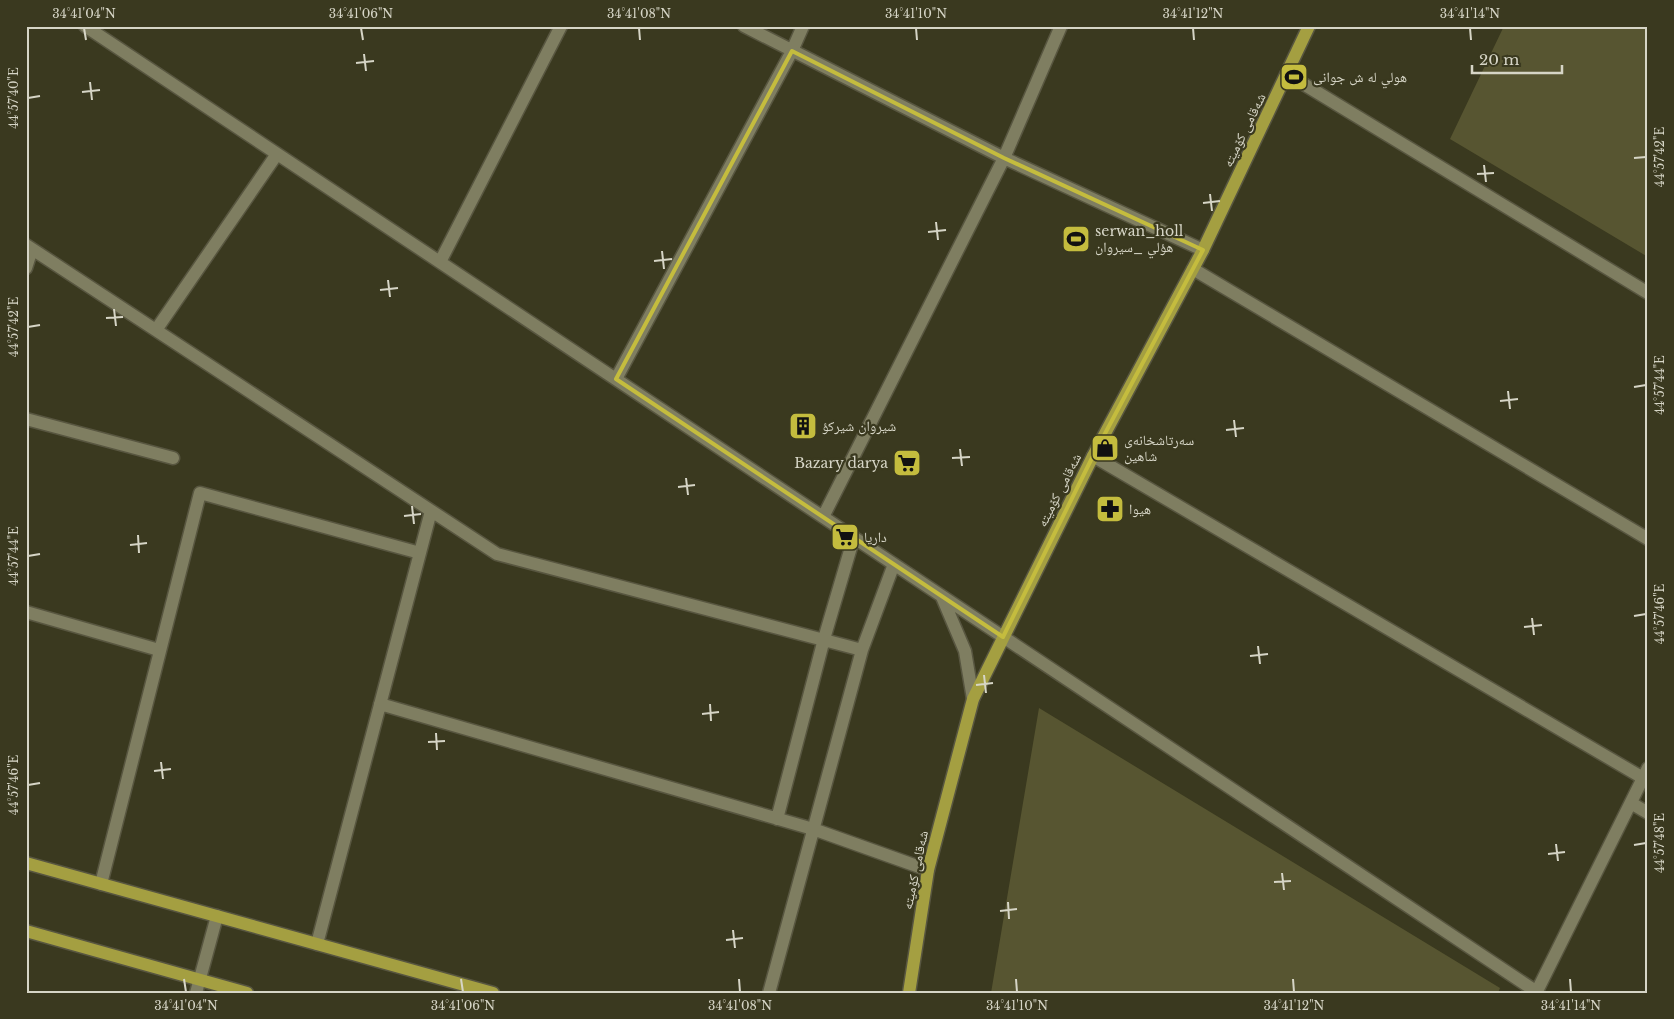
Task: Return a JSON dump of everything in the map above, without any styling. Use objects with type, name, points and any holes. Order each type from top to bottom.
[{"type":"main road","name":"شەقامی کۆمیتە","points":[[909,993],[928,870],[973,699],[1093,456],[1203,250],[1309,26]]},
{"type":"main road","points":[[26,863],[493,993]]},
{"type":"main road","points":[[26,931],[247,993]]},
{"type":"street","points":[[85,26],[102,31],[277,154],[1536,992],[1645,773],[1093,456]]},
{"type":"street","points":[[440,262],[561,26]]},
{"type":"street","points":[[744,26],[1004,158],[1203,250]]},
{"type":"street","points":[[616,379],[792,51],[803,26]]},
{"type":"street","points":[[823,517],[1004,158],[1061,26]]},
{"type":"street","points":[[1287,74],[1648,293]]},
{"type":"street","points":[[156,330],[277,154]]},
{"type":"street","points":[[26,268],[29,247],[497,554],[862,650]]},
{"type":"street","points":[[1193,269],[1648,539]]},
{"type":"street","points":[[26,419],[173,458]]},
{"type":"street","points":[[101,884],[200,493],[420,553]]},
{"type":"street","points":[[316,944],[431,512]]},
{"type":"street","points":[[777,819],[824,639],[854,538]]},
{"type":"street","points":[[768,993],[862,650],[894,564]]},
{"type":"street","points":[[942,596],[965,652],[973,699]]},
{"type":"street","points":[[26,612],[160,650]]},
{"type":"street","points":[[380,704],[813,829],[928,870]]},
{"type":"street","points":[[1631,803],[1648,813]]},
{"type":"street","points":[[196,993],[217,916]]},
{"type":"highlighted area","points":[[792,51],[1004,158],[1203,250],[1093,456],[1003,637],[616,379]]},
{"type":"shaded area","points":[[1504,26],[1648,26],[1648,257],[1450,139]]},
{"type":"shaded area","points":[[1039,708],[1500,988],[1498,993],[991,993]]},
{"type":"place","name":"هولي له ش جوانى","points":[[1294,77]]},
{"type":"place","name":"serwan_holl هؤلي _سيروان","points":[[1076,239]]},
{"type":"place","name":"شيروان شيركؤ","points":[[803,426]]},
{"type":"place","name":"سەرتاشخانەی شاهین","points":[[1105,448]]},
{"type":"place","name":"Bazary darya","points":[[907,463]]},
{"type":"place","name":"هیوا","points":[[1110,509]]},
{"type":"place","name":"داريا","points":[[845,537]]}]
